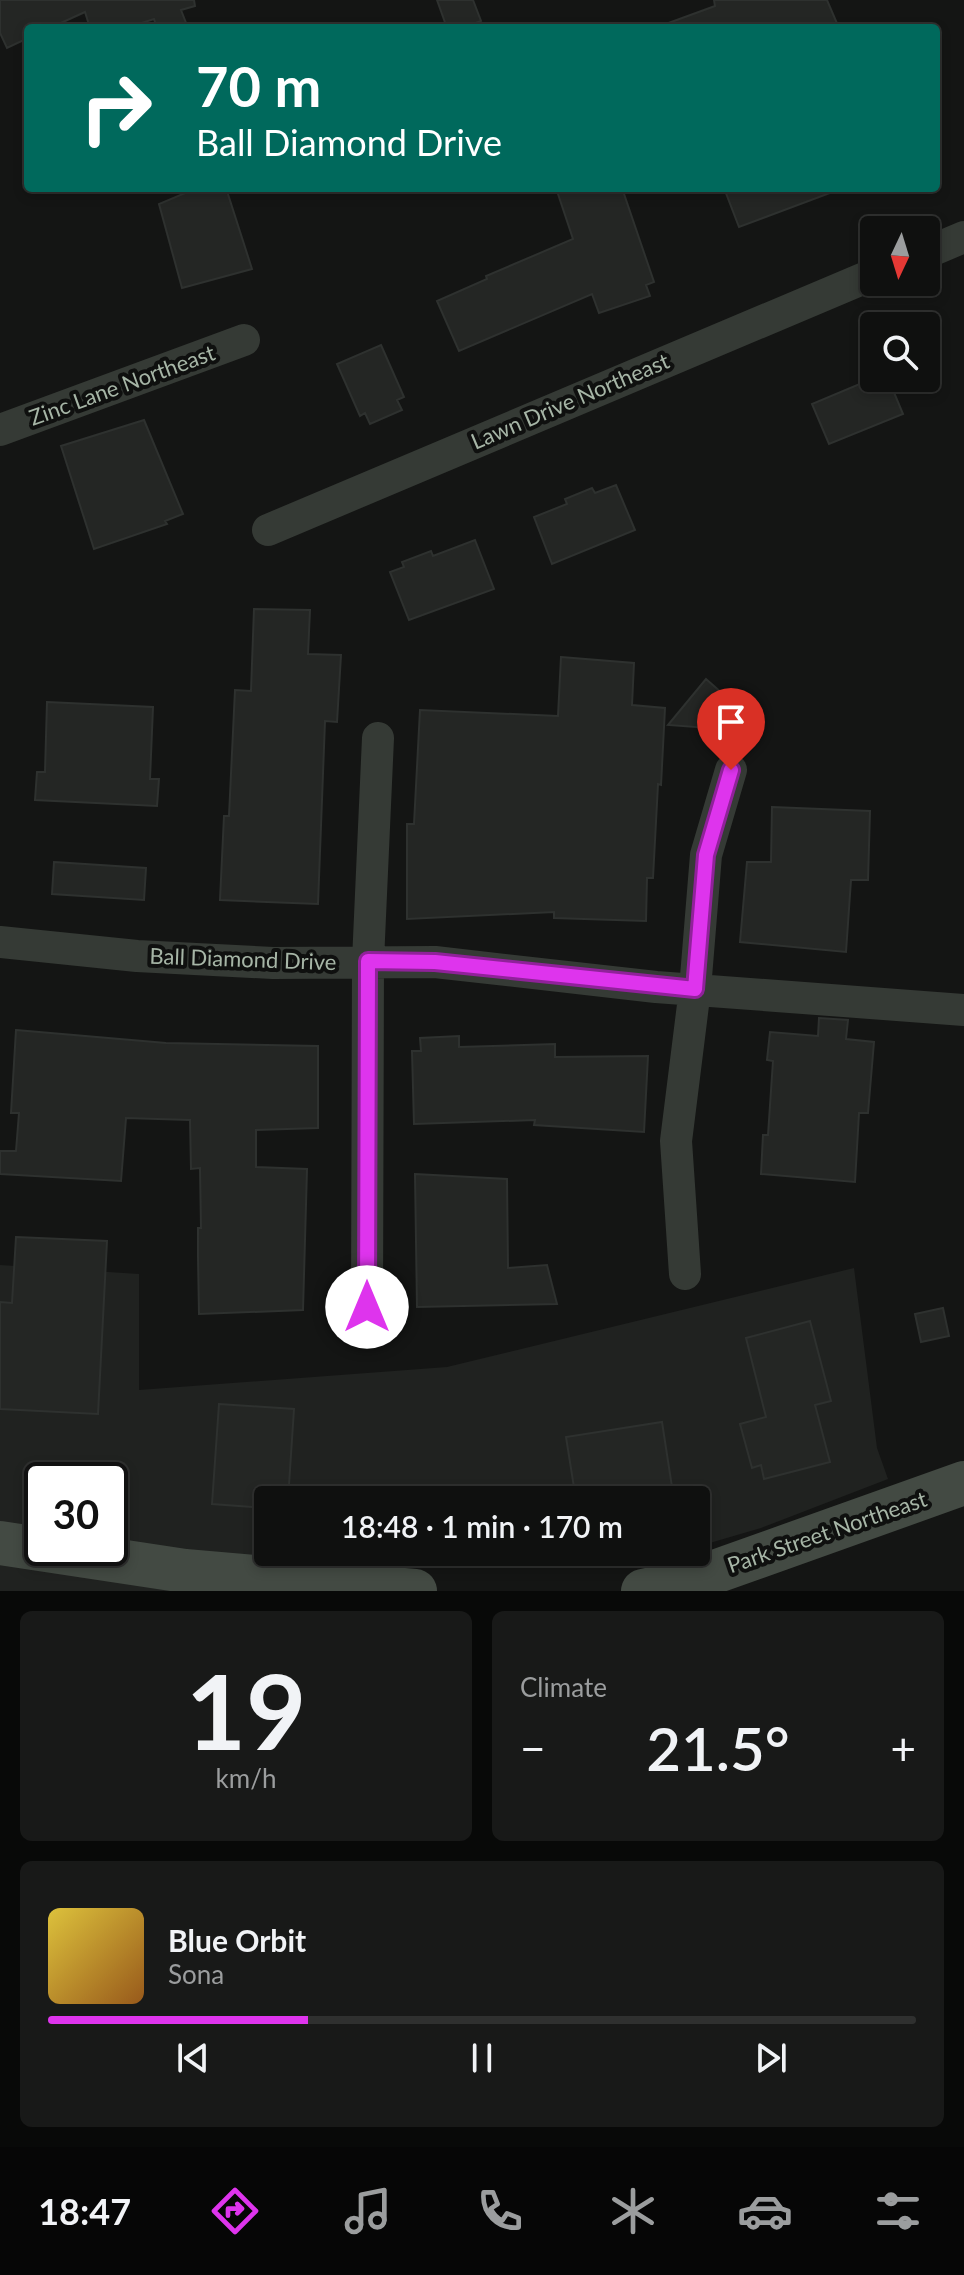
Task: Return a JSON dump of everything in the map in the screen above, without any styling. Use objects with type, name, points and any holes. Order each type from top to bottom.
[{"type":"street","points":[[940,247],[964,237]]},
{"type":"street","name":"Lawn Drive Northeast","points":[[268,530],[860,280]]},
{"type":"street","name":"Zinc Lane Northeast","points":[[0,430],[244,340]]},
{"type":"street","points":[[367,1307],[368,961],[378,738]]},
{"type":"street","points":[[685,1274],[676,1141],[695,989],[706,855],[731,770]]},
{"type":"street","name":"Ball Diamond Drive","points":[[0,942],[137,956],[273,963],[435,962],[695,989],[964,1010]]},
{"type":"street","name":"Park Street Northeast","points":[[656,1590],[964,1483]]},
{"type":"street","points":[[0,1543],[185,1571],[415,1591]]},
{"type":"shaded area","points":[[0,1265],[139,1274],[139,1390],[447,1367],[854,1268],[877,1448],[888,1479],[761,1528],[710,1543],[710,1486],[254,1486],[254,1566],[273,1566],[272,1591],[0,1591]]},
{"type":"building","points":[[0,0],[194,0],[195,6],[181,10],[186,24],[156,24],[154,19],[138,24],[89,24],[85,12],[59,24],[24,24],[24,40],[7,48],[0,33]]},
{"type":"building","points":[[437,0],[473,0],[481,21],[446,24]]},
{"type":"building","points":[[714,0],[827,0],[837,24],[666,24],[715,6]]},
{"type":"building","points":[[188,192],[227,192],[252,269],[182,288],[159,204]]},
{"type":"building","points":[[557,192],[623,192],[654,282],[646,285],[650,296],[599,313],[592,294],[459,351],[437,301],[487,279],[486,276],[573,239]]},
{"type":"building","points":[[726,192],[833,192],[739,227]]},
{"type":"building","points":[[381,345],[404,397],[397,400],[402,410],[370,424],[365,413],[360,416],[337,364]]},
{"type":"building","points":[[860,384],[860,392],[894,392],[903,414],[829,444],[812,404]]},
{"type":"building","points":[[144,420],[183,514],[165,521],[167,524],[94,549],[61,446]]},
{"type":"building","points":[[616,485],[635,530],[552,564],[534,517],[567,504],[565,499],[592,488],[595,493]]},
{"type":"building","points":[[475,540],[494,589],[409,620],[390,572],[404,567],[402,562],[431,551],[433,556]]},
{"type":"building","points":[[254,609],[310,610],[308,654],[341,655],[337,722],[325,721],[318,904],[220,900],[224,816],[229,816],[235,690],[251,691]]},
{"type":"building","points":[[561,657],[634,663],[632,705],[665,708],[653,878],[647,878],[646,921],[554,918],[554,912],[407,919],[407,824],[414,824],[420,710],[558,716]]},
{"type":"building","points":[[706,679],[723,694],[722,729],[668,725]]},
{"type":"building","points":[[47,702],[153,707],[150,779],[159,779],[157,806],[35,800],[37,772],[45,772]]},
{"type":"building","points":[[772,807],[870,811],[868,880],[851,880],[846,952],[740,942],[747,862],[771,862]]},
{"type":"building","points":[[54,862],[146,868],[144,900],[52,894]]},
{"type":"building","points":[[819,1018],[848,1020],[846,1039],[874,1042],[868,1113],[859,1113],[855,1182],[761,1174],[763,1135],[768,1135],[773,1061],[767,1060],[770,1032],[818,1036]]},
{"type":"building","points":[[16,1030],[166,1043],[318,1046],[318,1128],[256,1130],[256,1167],[307,1169],[303,1310],[199,1314],[200,1168],[191,1169],[190,1120],[126,1118],[121,1181],[0,1174],[0,1151],[16,1151],[19,1113],[11,1113]]},
{"type":"building","points":[[459,1036],[459,1047],[555,1044],[555,1057],[648,1056],[644,1132],[534,1125],[535,1120],[414,1124],[412,1051],[421,1051],[420,1038]]},
{"type":"building","points":[[415,1174],[507,1179],[508,1268],[547,1265],[557,1304],[417,1307]]},
{"type":"building","points":[[16,1237],[107,1241],[98,1414],[0,1409],[0,1302],[12,1303]]},
{"type":"building","points":[[943,1308],[949,1336],[921,1342],[915,1314]]},
{"type":"building","points":[[810,1321],[831,1401],[815,1405],[830,1462],[764,1479],[761,1465],[752,1468],[740,1424],[766,1417],[746,1338]]},
{"type":"building","points":[[219,1404],[294,1409],[289,1486],[254,1486],[254,1507],[212,1504]]},
{"type":"building","points":[[662,1422],[672,1486],[574,1486],[566,1437]]},
{"type":"route","points":[[367,1307],[368,961],[435,962],[695,989],[706,855],[731,770]]}]
